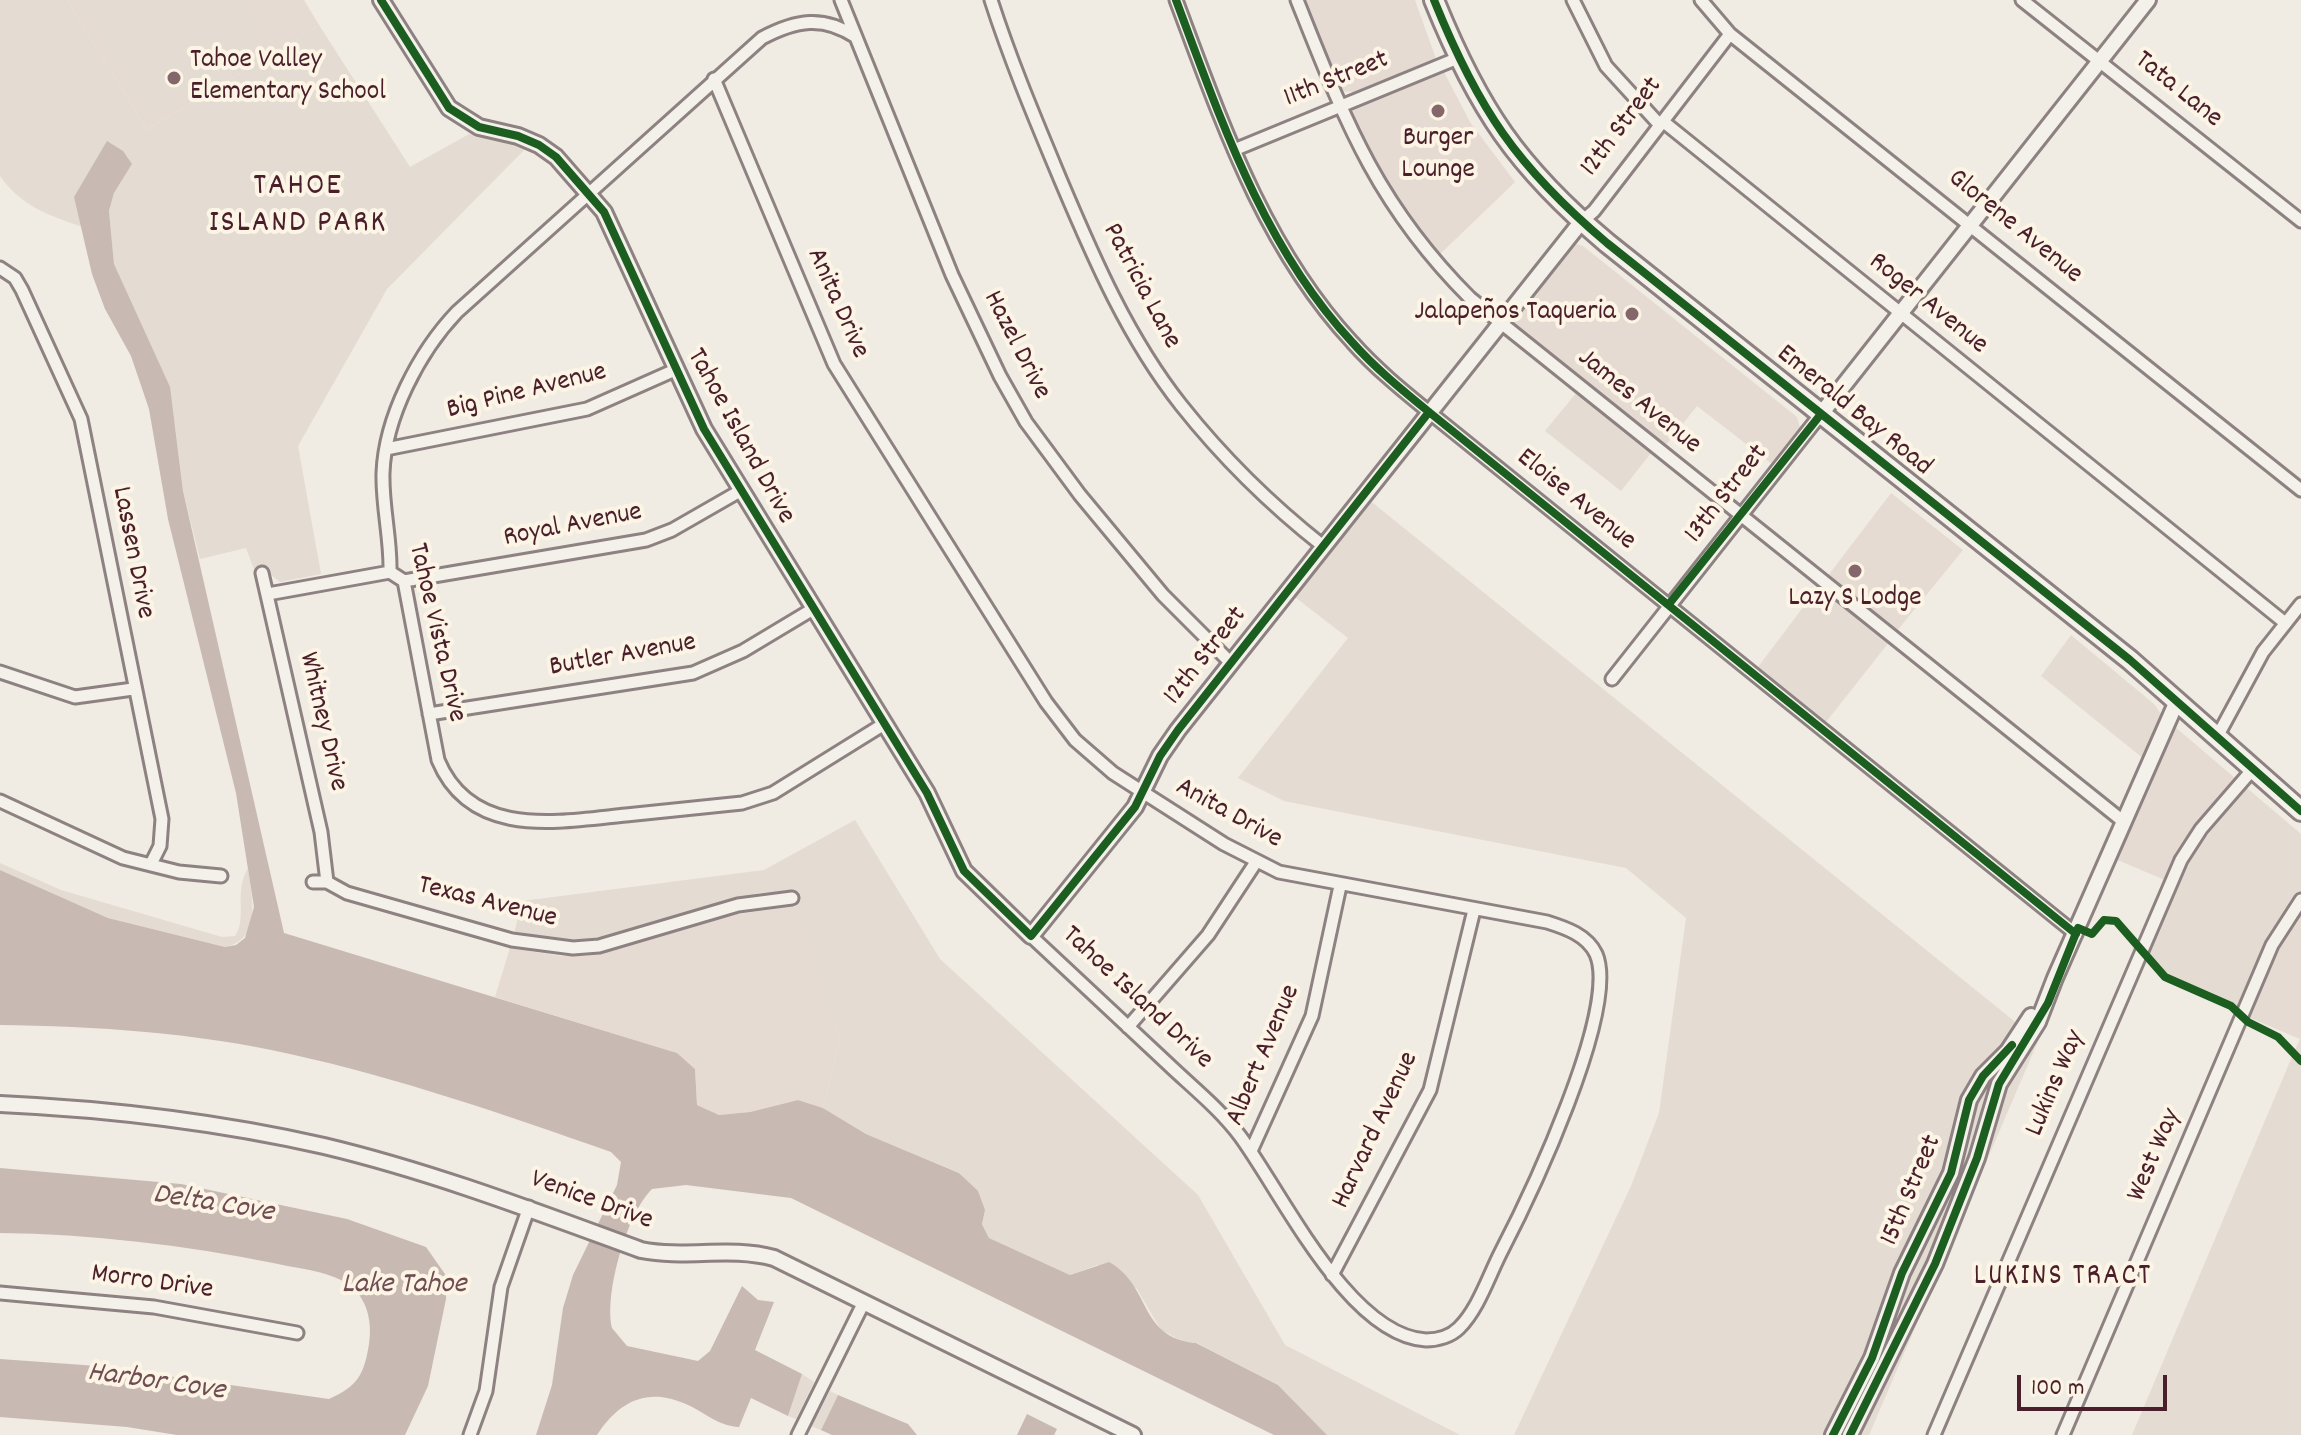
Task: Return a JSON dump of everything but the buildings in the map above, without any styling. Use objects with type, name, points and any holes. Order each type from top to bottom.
[{"type":"main road","name":"Emerald Bay Road","points":[[1434,0],[1482,105],[1515,154],[1581,222],[2177,701],[2301,811]]},
{"type":"street","name":"Tahoe Island Drive","points":[[381,0],[449,108],[479,127],[518,136],[556,157],[590,194],[613,227],[675,370],[740,491],[927,793],[964,871],[1220,1112],[1251,1151],[1332,1275],[1379,1322],[1416,1338],[1441,1338]]},
{"type":"street","name":"Hazel Drive","points":[[841,0],[952,275],[1000,376],[1026,422],[1163,595],[1230,662]]},
{"type":"street","name":"Patricia Lane","points":[[991,0],[1012,64],[1077,220],[1136,338],[1181,405],[1214,443],[1254,486],[1323,546]]},
{"type":"street","name":"Eloise Avenue","points":[[1176,0],[1234,150],[1275,235],[1330,315],[1377,368],[2076,934]]},
{"type":"street","name":"James Avenue","points":[[1297,0],[1364,161],[1420,245],[1470,298],[2124,822]]},
{"type":"street","name":"Roger Avenue","points":[[1573,0],[1606,66],[1658,123],[1665,123],[2284,622]]},
{"type":"street","name":"Glorene Avenue","points":[[1701,0],[1730,34],[2301,490]]},
{"type":"street","name":"Tata Lane","points":[[2022,0],[2301,221]]},
{"type":"street","name":"13th Street","points":[[1612,679],[2148,0]]},
{"type":"street","name":"Tahoe Vista Drive","points":[[856,37],[828,22],[794,24],[762,38],[442,328],[413,376],[386,449],[383,487],[390,572],[404,581],[438,760],[456,792],[495,814],[544,824],[756,800],[884,724]]},
{"type":"street","name":"12th Street","points":[[1031,936],[1143,795],[1167,745],[1230,662],[1581,222],[1594,211],[1658,123],[1730,34]]},
{"type":"street","name":"11th Street","points":[[1234,150],[1458,58]]},
{"type":"street","name":"Anita Drive","points":[[714,79],[820,334],[857,403],[1053,713],[1091,756],[1143,795],[1256,862],[1303,879],[1547,922],[1577,933],[1590,944],[1600,969],[1586,1042],[1549,1156],[1475,1304],[1458,1329],[1441,1338]]},
{"type":"street","name":"Lassen Drive","points":[[0,268],[15,278],[22,290],[81,419],[133,689],[162,819],[160,846],[151,864]]},
{"type":"street","name":"Big Pine Avenue","points":[[386,449],[587,409],[675,370]]},
{"type":"street","name":"Royal Avenue","points":[[404,581],[646,540],[672,530],[740,491]]},
{"type":"street","points":[[268,594],[390,572]]},
{"type":"street","name":"Whitney Drive","points":[[262,573],[321,832],[322,870],[327,882]]},
{"type":"street","points":[[2217,737],[2243,685],[2284,622],[2301,604]]},
{"type":"street","name":"Butler Avenue","points":[[429,714],[693,673],[743,651],[813,609]]},
{"type":"street","points":[[0,672],[75,697],[133,689]]},
{"type":"street","name":"15th Street","points":[[1850,1435],[1935,1264],[1977,1158],[1999,1084],[2038,1022],[2177,701]]},
{"type":"street","name":"Lukins Way","points":[[1934,1435],[2181,860],[2201,829],[2253,769]]},
{"type":"street","points":[[0,801],[123,858],[179,872],[221,876]]},
{"type":"street","points":[[1128,1027],[1208,935],[1256,862]]},
{"type":"street","name":"Texas Avenue","points":[[313,882],[327,882],[347,893],[512,940],[573,948],[599,946],[738,905],[792,898]]},
{"type":"street","name":"Albert Avenue","points":[[1251,1151],[1312,1016],[1340,886]]},
{"type":"street","name":"West Way","points":[[2063,1435],[2272,945],[2301,900]]},
{"type":"street","name":"Harvard Avenue","points":[[1332,1275],[1430,1090],[1474,910]]},
{"type":"street","name":"15th Street","points":[[1833,1435],[1872,1358],[1902,1273],[1951,1173],[1969,1100],[1983,1076],[2008,1051],[2055,978]]},
{"type":"street","name":"Venice Drive","points":[[0,1104],[122,1113],[253,1131],[384,1162],[529,1207],[629,1246],[674,1254],[747,1251],[774,1258],[1129,1434]]},
{"type":"street","points":[[470,1435],[486,1391],[501,1287],[529,1207]]},
{"type":"street","name":"Morro Drive","points":[[0,1293],[154,1307],[297,1333]]},
{"type":"street","points":[[798,1435],[864,1302]]},
{"type":"shaded area","points":[[0,0],[67,0],[147,130],[319,25],[410,167],[471,133],[528,146],[387,289],[298,446],[321,574],[280,582],[265,570],[255,572],[246,548],[200,559],[183,491],[175,426],[114,264],[109,211],[114,193],[132,164],[74,197],[83,227],[37,209],[8,186],[0,176]]},
{"type":"shaded area","name":"Tahoe Valley Elementary School","points":[[67,0],[304,0],[319,25],[147,130]]},
{"type":"shaded area","name":"Tahoe Valley Elementary School","points":[[77,0],[242,0],[259,27],[259,41],[236,69],[199,94],[149,121]]},
{"type":"shaded area","points":[[1302,0],[1415,0],[1436,59],[1354,92],[1341,91]]},
{"type":"shaded area","points":[[1444,72],[1470,122],[1515,182],[1437,257],[1393,198],[1351,113],[1359,104]]},
{"type":"shaded area","points":[[1573,243],[1583,246],[1797,417],[1800,428],[1772,464],[1697,406],[1665,446],[1513,326],[1511,321]]},
{"type":"shaded area","points":[[1577,392],[1651,453],[1621,491],[1545,431]]},
{"type":"shaded area","points":[[1891,493],[1963,550],[1896,632],[1827,577]]},
{"type":"shaded area","points":[[1368,499],[2019,1025],[1988,1064],[1947,1168],[1895,1273],[1867,1354],[1826,1435],[1514,1435],[1631,1186],[1659,1113],[1686,918],[1626,868],[1284,801],[1238,778],[1348,638],[1291,594]]},
{"type":"shaded area","points":[[1820,585],[1890,641],[1826,722],[1758,667]]},
{"type":"shaded area","points":[[2071,635],[2154,704],[2161,714],[2144,759],[2041,676]]},
{"type":"shaded area","points":[[2174,726],[2235,778],[2185,841],[2165,880],[2115,859]]},
{"type":"shaded area","points":[[2247,788],[2301,834],[2301,891],[2272,930],[2240,1007],[2164,974],[2147,951],[2194,851]]},
{"type":"shaded area","points":[[855,820],[940,959],[1198,1195],[1285,1345],[1460,1435],[1327,1435],[1278,1385],[1197,1343],[1182,1341],[1161,1330],[1137,1289],[1097,1265],[1070,1275],[989,1238],[982,1223],[985,1210],[960,1173],[866,1134],[823,1108],[840,1038],[792,891],[760,893],[607,937],[577,941],[514,934],[522,901],[764,870]]},
{"type":"shaded area","points":[[0,863],[61,890],[222,937],[235,936],[239,929],[241,887],[248,868],[252,903],[250,926],[237,943],[225,947],[108,918],[0,870]]},
{"type":"shaded area","points":[[798,906],[840,1038],[823,1108],[798,1100],[750,1112],[719,1115],[697,1105],[695,1069],[677,1053],[495,997],[510,948],[561,956],[596,955],[731,915]]},
{"type":"shaded area","points":[[2301,910],[2300,1039],[2248,1017],[2282,936]]},
{"type":"shaded area","points":[[2066,976],[1869,1435],[1855,1435],[1999,1097]]},
{"type":"shaded area","points":[[2301,1037],[2301,1435],[2132,1435],[2294,1052]]},
{"type":"shaded area","points":[[2011,1051],[1946,1227],[1846,1435],[1837,1435],[1979,1089]]},
{"type":"shaded area","points":[[802,1374],[814,1382],[796,1419],[788,1416]]},
{"type":"shaded area","points":[[830,1391],[838,1395],[821,1430],[811,1426]]},
{"type":"water","points":[[107,141],[123,151],[132,164],[114,193],[109,211],[114,264],[170,387],[183,491],[284,933],[677,1053],[695,1069],[697,1105],[719,1115],[750,1112],[798,1100],[823,1108],[866,1134],[959,1173],[978,1191],[985,1210],[982,1224],[989,1238],[1070,1275],[1109,1262],[1133,1284],[1154,1322],[1164,1332],[1196,1343],[1278,1385],[1327,1435],[1274,1435],[791,1198],[686,1185],[652,1189],[634,1216],[620,1255],[611,1295],[612,1328],[627,1346],[698,1361],[710,1351],[742,1286],[758,1300],[774,1302],[755,1350],[802,1374],[788,1416],[751,1398],[739,1427],[718,1422],[674,1399],[647,1397],[615,1413],[597,1435],[536,1435],[552,1385],[563,1308],[573,1275],[617,1185],[621,1162],[611,1152],[412,1086],[290,1054],[146,1032],[0,1025],[0,870],[108,918],[225,947],[236,945],[245,938],[254,907],[236,793],[168,519],[149,409],[131,356],[105,309],[92,274],[74,197]]},
{"type":"water","name":"Lake Tahoe","points":[[0,1168],[181,1184],[347,1219],[426,1247],[447,1277],[446,1299],[428,1386],[405,1435],[177,1435],[127,1427],[0,1417],[0,1359],[97,1366],[329,1399],[347,1389],[362,1372],[370,1335],[369,1317],[357,1293],[343,1281],[317,1272],[137,1242],[0,1233]]},
{"type":"water","points":[[838,1395],[908,1424],[917,1435],[832,1435],[821,1430]]},
{"type":"water","points":[[1027,1414],[1057,1429],[1054,1435],[1017,1435]]},
{"type":"cycle path","points":[[381,0],[449,108],[479,127],[518,136],[539,145],[556,157],[604,212],[704,429],[927,793],[964,871],[1031,936],[1135,807],[1160,756],[1178,730],[1429,412]]},
{"type":"cycle path","points":[[1176,0],[1228,136],[1269,223],[1321,305],[1361,352],[1429,412],[2076,934]]},
{"type":"cycle path","points":[[1434,0],[1467,73],[1503,134],[1548,188],[1576,215],[1607,243],[2130,660],[2301,811]]},
{"type":"cycle path","points":[[1669,604],[1821,414]]},
{"type":"cycle path","points":[[1850,1435],[1935,1264],[1977,1158],[1999,1084],[2048,1003],[2078,928],[2092,934],[2104,920],[2116,921],[2165,977],[2231,1006],[2248,1022],[2278,1037],[2301,1061]]},
{"type":"cycle path","points":[[1833,1435],[1872,1358],[1902,1273],[1951,1173],[1969,1100],[1983,1076],[2012,1045]]},
{"type":"place","name":"Tahoe Valley Elementary School","points":[[174,78]]},
{"type":"place","name":"Burger Lounge","points":[[1438,111]]},
{"type":"place","name":"Jalapeños Taqueria","points":[[1632,314]]},
{"type":"place","name":"Lazy S Lodge","points":[[1855,571]]},
{"type":"district","name":"TAHOE ISLAND PARK","points":[[298,208]]},
{"type":"district","name":"LUKINS TRACT","points":[[2063,1279]]},
{"type":"water label","name":"Delta Cove","points":[[213,1206]]},
{"type":"water label","name":"Harbor Cove","points":[[156,1384]]}]
